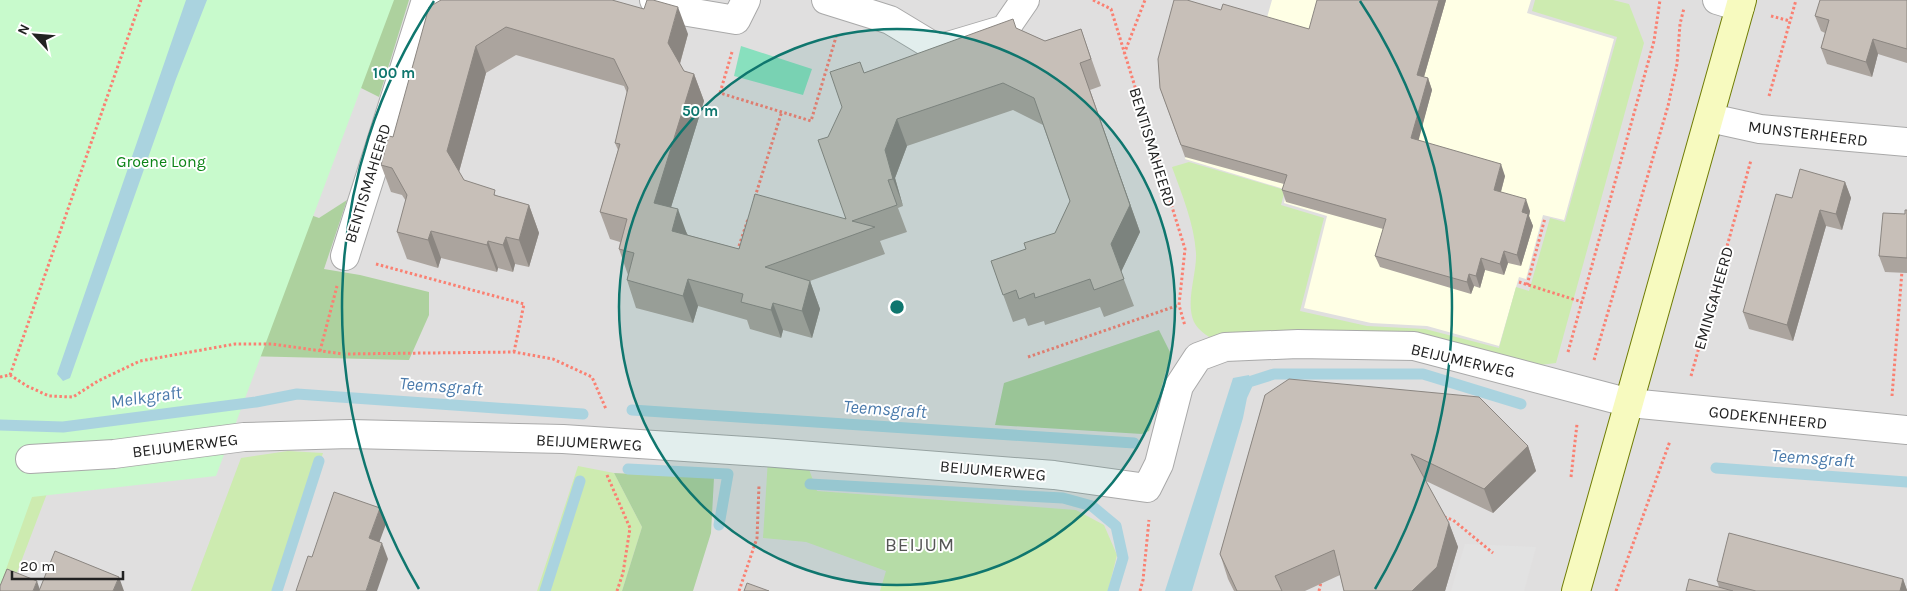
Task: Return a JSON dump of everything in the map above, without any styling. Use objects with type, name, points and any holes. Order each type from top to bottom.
[{"type":"street","name":"BENTISMAHEERD","points":[[345,256],[426,0]]},
{"type":"street","points":[[654,0],[688,12],[741,10]]},
{"type":"street","points":[[836,3],[890,20],[938,49],[1005,29],[1024,0]]},
{"type":"street","points":[[1576,591],[1710,118],[1733,2]]},
{"type":"street","name":"MUNSTERHEERD","points":[[1710,118],[1760,130],[1907,142]]},
{"type":"street","name":"BEIJUMERWEG","points":[[1198,356],[1225,347],[1298,344],[1414,346],[1630,403]]},
{"type":"street","points":[[1147,488],[1159,464],[1178,386],[1198,356]]},
{"type":"street","name":"GODEKENHEERD","points":[[1630,403],[1898,429]]},
{"type":"street","name":"BEIJUMERWEG","points":[[30,459],[114,454],[244,437],[350,434],[605,442],[761,452],[1054,475],[1147,488]]},
{"type":"path","points":[[10,375],[141,0]]},
{"type":"path","name":"BENTISMAHEERD","points":[[1093,0],[1111,10],[1185,249],[1179,306],[1186,330],[1198,356]]},
{"type":"path","points":[[1124,55],[1145,0]]},
{"type":"path","points":[[1559,384],[1654,41],[1660,0]]},
{"type":"path","points":[[1570,482],[1578,416],[1668,106],[1677,64],[1680,24],[1686,0]]},
{"type":"path","name":"EMINGAHEERD","points":[[1616,591],[1682,408],[1796,0]]},
{"type":"path","points":[[741,10],[736,37],[720,93],[811,121],[836,3]]},
{"type":"path","points":[[753,201],[782,112]]},
{"type":"path","points":[[739,246],[750,210]]},
{"type":"path","points":[[1527,285],[1545,218]]},
{"type":"path","points":[[320,351],[345,256]]},
{"type":"path","name":"BENTISMAHEERD","points":[[345,256],[524,304],[514,352]]},
{"type":"path","points":[[1898,429],[1903,262]]},
{"type":"path","points":[[1519,282],[1582,302]]},
{"type":"path","points":[[1028,357],[1179,306]]},
{"type":"path","points":[[0,376],[10,375],[26,386],[49,396],[74,397],[98,381],[140,362],[235,344],[272,344],[343,354],[514,352],[553,358],[592,377],[606,406],[605,464],[610,484],[630,528],[623,573],[617,591]]},
{"type":"path","points":[[739,591],[757,538],[761,452]]},
{"type":"path","points":[[1140,591],[1150,517],[1147,488]]},
{"type":"path","points":[[1435,514],[1453,520],[1493,553]]},
{"type":"path","points":[[1319,591],[1322,577]]},
{"type":"shaded area","points":[[0,0],[1907,0],[1907,591],[0,591]]},
{"type":"shaded area","points":[[1272,0],[1531,0],[1527,13],[1614,39],[1564,220],[1543,215],[1526,279],[1519,277],[1499,346],[1427,326],[1371,323],[1304,308],[1327,216],[1284,203],[1287,190],[1185,159],[1200,111],[1266,21]]},
{"type":"shaded area","points":[[1465,544],[1536,547],[1524,591],[1451,591]]},
{"type":"green space","name":"Groene Long","points":[[0,0],[394,0],[216,476],[32,497],[0,586]]},
{"type":"green space","points":[[367,0],[409,0],[379,97],[359,87]]},
{"type":"green space","points":[[1535,0],[1613,0],[1629,4],[1644,43],[1556,363],[1540,365],[1498,357],[1214,340],[1200,330],[1194,322],[1191,306],[1196,261],[1195,242],[1187,209],[1172,167],[1189,162],[1285,190],[1281,205],[1324,218],[1300,311],[1367,326],[1425,329],[1499,348],[1516,287],[1529,291],[1550,218],[1565,222],[1617,37],[1532,11]]},
{"type":"green space","points":[[741,46],[812,69],[803,95],[734,76]]},
{"type":"green space","points":[[251,194],[319,218],[347,200],[324,269],[360,275],[429,292],[429,315],[409,360],[240,356]]},
{"type":"green space","points":[[1159,330],[1171,354],[1149,431],[1142,434],[995,425],[1004,383]]},
{"type":"green space","points":[[288,451],[323,453],[278,591],[191,591],[241,458]]},
{"type":"green space","points":[[768,459],[806,461],[817,491],[1076,510],[1104,525],[1117,555],[1108,591],[880,591],[886,571],[806,542],[763,538]]},
{"type":"green space","points":[[578,466],[614,473],[642,527],[622,591],[537,591]]},
{"type":"green space","points":[[614,473],[714,478],[711,533],[693,591],[622,591],[642,527]]},
{"type":"green space","points":[[51,483],[10,591],[0,591],[0,485]]},
{"type":"water","points":[[186,0],[207,0],[176,79],[70,378],[63,381],[57,374]]},
{"type":"water","points":[[1249,375],[1253,385],[1247,398],[1243,418],[1192,591],[1165,591],[1233,378]]},
{"type":"building","points":[[441,0],[612,0],[644,9],[647,0],[653,0],[678,7],[668,43],[684,71],[694,74],[654,203],[678,209],[672,231],[739,249],[755,194],[846,219],[818,140],[828,137],[842,107],[830,72],[860,62],[864,73],[1013,19],[1016,28],[1045,41],[1081,29],[1091,59],[1080,63],[1130,205],[1111,244],[1124,279],[1094,290],[1090,279],[1035,298],[1034,293],[1019,299],[1016,290],[1003,295],[991,261],[1026,249],[1024,243],[1055,233],[1070,201],[1034,98],[1003,83],[897,119],[885,150],[893,179],[888,180],[897,205],[852,221],[875,227],[765,267],[810,281],[802,311],[773,303],[771,310],[741,302],[743,294],[688,279],[683,296],[627,280],[634,253],[619,249],[627,219],[600,212],[620,144],[615,143],[628,88],[614,59],[506,27],[476,46],[447,151],[464,180],[495,190],[494,195],[529,205],[519,240],[506,237],[503,245],[488,241],[487,245],[431,231],[428,240],[397,232],[407,195],[392,168],[381,165],[389,136],[393,137],[429,7]]},
{"type":"building","points":[[1174,0],[1187,0],[1221,10],[1223,4],[1309,29],[1317,0],[1439,0],[1417,75],[1428,78],[1411,138],[1501,164],[1494,190],[1526,199],[1522,212],[1528,214],[1517,255],[1504,251],[1500,264],[1481,258],[1476,276],[1469,274],[1467,282],[1375,256],[1386,219],[1282,190],[1287,175],[1181,145],[1160,88],[1158,59]]},
{"type":"building","points":[[1820,0],[1907,0],[1907,49],[1873,39],[1866,62],[1821,48],[1829,20],[1815,16]]},
{"type":"building","points":[[1800,169],[1845,182],[1836,214],[1820,210],[1787,325],[1743,312],[1776,194],[1792,198]]},
{"type":"building","points":[[1905,210],[1907,210],[1907,258],[1879,256],[1883,213],[1905,214]]},
{"type":"building","points":[[1289,379],[1479,397],[1528,446],[1484,489],[1411,454],[1449,523],[1437,567],[1412,591],[1344,591],[1334,550],[1275,576],[1282,591],[1237,591],[1220,554],[1265,395]]},
{"type":"building","points":[[334,492],[380,508],[369,538],[382,543],[366,591],[296,591],[308,556],[312,557]]},
{"type":"building","points":[[1729,533],[1903,579],[1900,591],[1756,591],[1717,581]]},
{"type":"building","points":[[55,551],[119,577],[113,591],[39,591]]},
{"type":"building","points":[[7,569],[37,581],[33,591],[0,591],[0,586]]},
{"type":"building","points":[[1689,579],[1733,591],[1686,591]]},
{"type":"building","points":[[747,583],[769,591],[744,591]]},
{"type":"waterway","points":[[1252,381],[1274,374],[1423,374],[1521,404]]},
{"type":"waterway","name":"Melkgraft","points":[[0,425],[63,427],[256,402],[297,394],[583,414]]},
{"type":"waterway","name":"Teemsgraft","points":[[632,410],[1134,443]]},
{"type":"waterway","name":"Melkgraft","points":[[277,591],[319,461]]},
{"type":"waterway","name":"Teemsgraft","points":[[1716,468],[1907,482]]},
{"type":"waterway","points":[[628,469],[728,474],[719,525]]},
{"type":"waterway","points":[[545,591],[580,481]]},
{"type":"waterway","points":[[810,484],[1063,498],[1092,506],[1116,526],[1123,558],[1113,591]]},
{"type":"district","name":"BEIJUM","points":[[920,544]]}]
